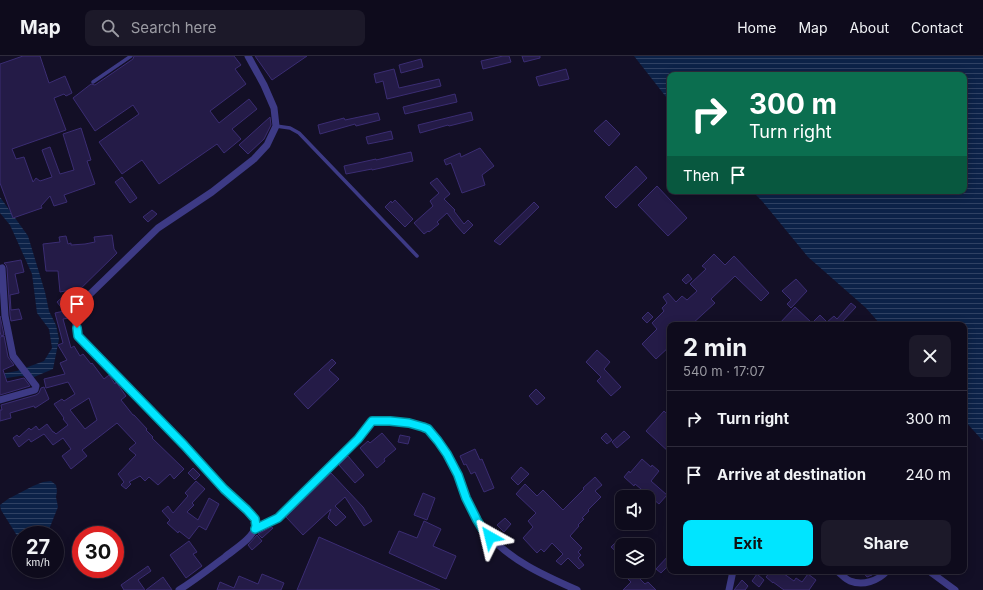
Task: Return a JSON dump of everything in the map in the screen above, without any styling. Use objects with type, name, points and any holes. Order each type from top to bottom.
[{"type":"street","points":[[248,56],[264,85],[274,108],[276,126],[267,145],[254,159],[212,192],[158,228],[85,299],[75,319],[78,336],[184,445],[224,489],[247,510],[255,519],[255,529]]},
{"type":"street","points":[[0,269],[2,268],[5,316],[13,356],[36,386],[35,390],[0,400]]},
{"type":"street","points":[[179,590],[240,546],[255,529],[278,518],[358,439],[372,421],[409,423],[428,429],[447,454],[458,475],[466,498],[483,530],[496,544],[515,558],[539,573],[577,590]]},
{"type":"street","points":[[729,590],[733,574]]},
{"type":"street","points":[[841,574],[849,581],[862,584],[873,581],[885,574]]},
{"type":"street","points":[[933,574],[955,590]]},
{"type":"lane","points":[[93,82],[132,56]]},
{"type":"lane","points":[[276,126],[290,128],[299,133],[417,256]]},
{"type":"water","points":[[634,56],[983,56],[983,441],[967,423],[967,322],[878,322],[866,308],[808,257],[755,194],[967,194],[967,72],[667,72],[667,98]]},
{"type":"water","points":[[0,197],[28,236],[45,292],[49,311],[56,325],[59,339],[53,369],[34,377],[20,376],[0,379],[0,374],[17,371],[44,361],[52,348],[49,329],[37,313],[32,274],[10,225],[0,213]]},
{"type":"water","points":[[51,481],[56,485],[58,507],[50,526],[12,526],[12,528],[1,510],[0,505],[8,499],[43,482]]},
{"type":"building","points":[[23,56],[40,56],[49,83],[65,76],[72,93],[66,96],[64,94],[54,98],[66,130],[12,149],[16,159],[24,157],[33,182],[36,178],[40,181],[52,177],[42,150],[50,147],[60,174],[74,170],[63,134],[81,128],[91,160],[87,161],[95,184],[64,195],[67,202],[54,206],[50,196],[41,206],[42,208],[13,218],[0,183],[0,64]]},
{"type":"building","points":[[134,56],[234,56],[241,65],[235,69],[246,84],[210,111],[219,123],[249,99],[257,109],[232,129],[241,139],[224,153],[217,144],[159,184],[142,160],[122,174],[99,142],[139,114],[133,105],[95,131],[73,98],[91,84],[95,85],[133,59]]},
{"type":"building","points":[[255,56],[307,56],[272,80]]},
{"type":"building","points":[[509,56],[511,62],[483,69],[481,61]]},
{"type":"building","points":[[522,56],[540,56],[540,58],[524,62]]},
{"type":"building","points":[[421,59],[423,67],[401,73],[399,65]]},
{"type":"building","points":[[394,69],[399,88],[439,79],[441,86],[387,99],[383,81],[376,83],[374,74]]},
{"type":"building","points":[[566,69],[569,79],[539,86],[536,77]]},
{"type":"building","points":[[455,94],[457,102],[405,114],[403,107]]},
{"type":"building","points":[[471,112],[473,120],[420,133],[418,125]]},
{"type":"building","points":[[378,113],[380,120],[356,126],[355,124],[320,134],[318,125],[344,118],[345,120]]},
{"type":"building","points":[[270,117],[271,125],[264,139],[248,154],[239,145]]},
{"type":"building","points":[[606,120],[620,134],[609,146],[594,131]]},
{"type":"building","points":[[391,131],[393,139],[368,144],[366,137]]},
{"type":"building","points":[[480,148],[494,166],[482,175],[485,185],[462,193],[451,163],[446,165],[444,160],[460,153],[461,157]]},
{"type":"building","points":[[411,152],[413,161],[346,174],[344,166]]},
{"type":"building","points":[[636,166],[647,178],[616,208],[605,197]]},
{"type":"building","points":[[122,177],[137,198],[130,203],[115,182]]},
{"type":"building","points":[[437,178],[450,194],[444,199],[455,210],[454,211],[464,224],[468,220],[473,225],[464,234],[447,213],[437,222],[439,224],[424,234],[414,223],[433,206],[430,201],[439,193],[430,183]]},
{"type":"building","points":[[657,186],[687,218],[668,236],[638,205]]},
{"type":"building","points":[[395,200],[413,219],[405,227],[385,207],[391,201],[392,203]]},
{"type":"building","points":[[534,202],[539,207],[500,245],[494,241]]},
{"type":"building","points":[[152,210],[157,214],[148,222],[143,217]]},
{"type":"building","points":[[112,235],[114,249],[117,253],[68,301],[69,318],[63,319],[71,348],[74,346],[80,356],[83,354],[104,379],[109,375],[115,384],[116,382],[126,396],[121,400],[147,429],[146,430],[153,437],[152,438],[184,469],[174,479],[170,474],[158,485],[149,477],[145,481],[140,476],[129,482],[131,484],[126,489],[121,485],[124,482],[118,474],[136,455],[129,449],[136,443],[117,423],[82,450],[87,456],[71,469],[62,456],[71,449],[63,438],[53,445],[44,434],[31,442],[29,439],[19,447],[13,438],[17,435],[19,437],[29,428],[31,430],[36,426],[39,430],[47,424],[56,434],[68,425],[54,404],[62,399],[64,401],[75,394],[68,382],[46,388],[44,379],[65,374],[60,363],[67,360],[58,345],[63,343],[55,313],[64,311],[57,302],[70,290],[60,292],[58,271],[46,271],[43,244],[60,242],[59,237],[66,236],[68,244],[85,244],[95,242],[94,237]],"holes":[[[89,398],[97,420],[85,429],[70,410]]]},
{"type":"building","points":[[714,254],[725,265],[734,256],[769,293],[761,301],[735,276],[711,299],[715,303],[694,322],[667,322],[667,349],[656,359],[642,344],[657,329],[652,323],[664,311],[662,308],[667,303],[663,297],[668,293],[676,302],[682,296],[687,300],[697,291],[690,284],[706,269],[702,266]]},
{"type":"building","points":[[21,260],[24,272],[15,274],[19,293],[10,295],[11,310],[19,309],[22,319],[11,321],[7,268],[4,263]]},
{"type":"building","points":[[688,274],[692,279],[686,284],[682,280]]},
{"type":"building","points":[[796,279],[807,291],[791,308],[787,304],[791,300],[782,291]]},
{"type":"building","points":[[851,303],[856,307],[842,322],[827,322],[834,316],[837,319]]},
{"type":"building","points":[[795,307],[811,322],[781,322]]},
{"type":"building","points":[[648,312],[653,317],[647,323],[642,318]]},
{"type":"building","points":[[820,315],[827,322],[813,322]]},
{"type":"building","points":[[0,316],[4,335],[1,336],[0,331]]},
{"type":"building","points":[[4,336],[8,357],[14,365],[3,370],[7,382],[24,378],[30,386],[0,395],[0,337]]},
{"type":"building","points":[[597,350],[610,362],[604,369],[621,387],[611,396],[597,381],[601,377],[586,362]]},
{"type":"building","points":[[332,359],[336,363],[329,370],[339,379],[308,409],[294,394]]},
{"type":"building","points":[[44,387],[49,399],[35,408],[34,406],[10,413],[11,418],[0,421],[0,410],[2,410],[1,405],[36,395],[39,393],[41,388]]},
{"type":"building","points":[[536,389],[545,398],[537,405],[529,396]]},
{"type":"building","points":[[664,411],[667,414],[667,450],[646,431]]},
{"type":"building","points":[[624,431],[630,437],[617,448],[612,442]]},
{"type":"building","points":[[382,433],[396,449],[384,459],[385,461],[377,468],[360,448],[368,441],[370,443]]},
{"type":"building","points":[[606,433],[612,440],[607,444],[601,438]]},
{"type":"building","points":[[400,435],[410,437],[408,444],[398,442]]},
{"type":"building","points":[[475,449],[480,460],[482,459],[494,488],[484,492],[475,472],[471,474],[466,464],[464,465],[460,456]]},
{"type":"building","points":[[348,456],[364,475],[355,483],[339,465]]},
{"type":"building","points":[[642,459],[651,467],[652,465],[659,471],[651,481],[667,495],[659,504],[655,501],[655,490],[642,490],[635,484],[634,486],[624,477],[629,471],[630,473]]},
{"type":"building","points":[[521,467],[529,474],[518,485],[511,478]]},
{"type":"building","points":[[193,468],[200,475],[195,480],[188,473]]},
{"type":"building","points":[[331,473],[363,507],[372,521],[364,526],[345,497],[335,506],[346,517],[336,526],[328,518],[331,509],[303,535],[286,517]]},
{"type":"building","points":[[595,477],[602,485],[595,491],[601,497],[588,510],[589,511],[582,518],[584,519],[570,536],[582,548],[578,552],[581,555],[578,558],[584,565],[579,569],[568,558],[561,565],[556,561],[563,554],[552,543],[544,552],[541,549],[537,553],[523,538],[533,527],[528,521],[536,513],[516,494],[525,484],[537,496],[543,490],[563,510]]},
{"type":"building","points":[[196,481],[205,489],[192,503],[194,505],[187,512],[198,520],[209,498],[219,504],[206,530],[199,526],[189,539],[179,531],[178,533],[167,523],[170,520],[162,511],[168,506],[173,513],[188,496],[185,493]]},
{"type":"building","points":[[423,493],[435,498],[427,520],[414,515]]},
{"type":"building","points":[[505,518],[511,524],[504,532],[497,525]]},
{"type":"building","points":[[424,521],[441,529],[433,546],[456,556],[446,579],[389,553],[399,531],[417,538]]},
{"type":"building","points":[[271,527],[273,528],[262,538],[258,534]]},
{"type":"building","points":[[257,535],[262,541],[252,550],[248,545]]},
{"type":"building","points":[[319,537],[440,590],[297,590]]},
{"type":"building","points":[[189,541],[197,552],[193,554],[202,566],[186,578],[170,555]]},
{"type":"building","points":[[615,543],[615,551],[611,547]]},
{"type":"building","points":[[667,557],[667,567],[661,573],[656,569]]},
{"type":"building","points":[[148,566],[151,571],[138,580],[145,590],[124,590],[121,585]]},
{"type":"building","points":[[262,574],[284,583],[281,590],[217,590],[220,582],[234,588],[239,576],[258,584]]},
{"type":"building","points":[[757,574],[764,580],[759,587],[752,581]]},
{"type":"building","points":[[768,574],[784,574],[794,581],[796,578],[802,582],[808,574],[816,580],[809,590],[784,590],[766,577]]},
{"type":"building","points":[[864,574],[873,574],[872,575],[867,577]]},
{"type":"building","points":[[163,577],[172,590],[146,590]]},
{"type":"building","points":[[627,578],[639,578],[645,584],[648,582],[656,590],[623,590],[631,582]]},
{"type":"building","points":[[742,580],[748,586],[745,590],[734,590]]},
{"type":"route","points":[[77,328],[78,336],[184,445],[224,489],[255,519],[255,529],[278,518],[358,439],[372,421],[390,421],[409,423],[428,429],[447,454],[458,475],[466,498],[477,520],[483,530],[490,537]]}]
